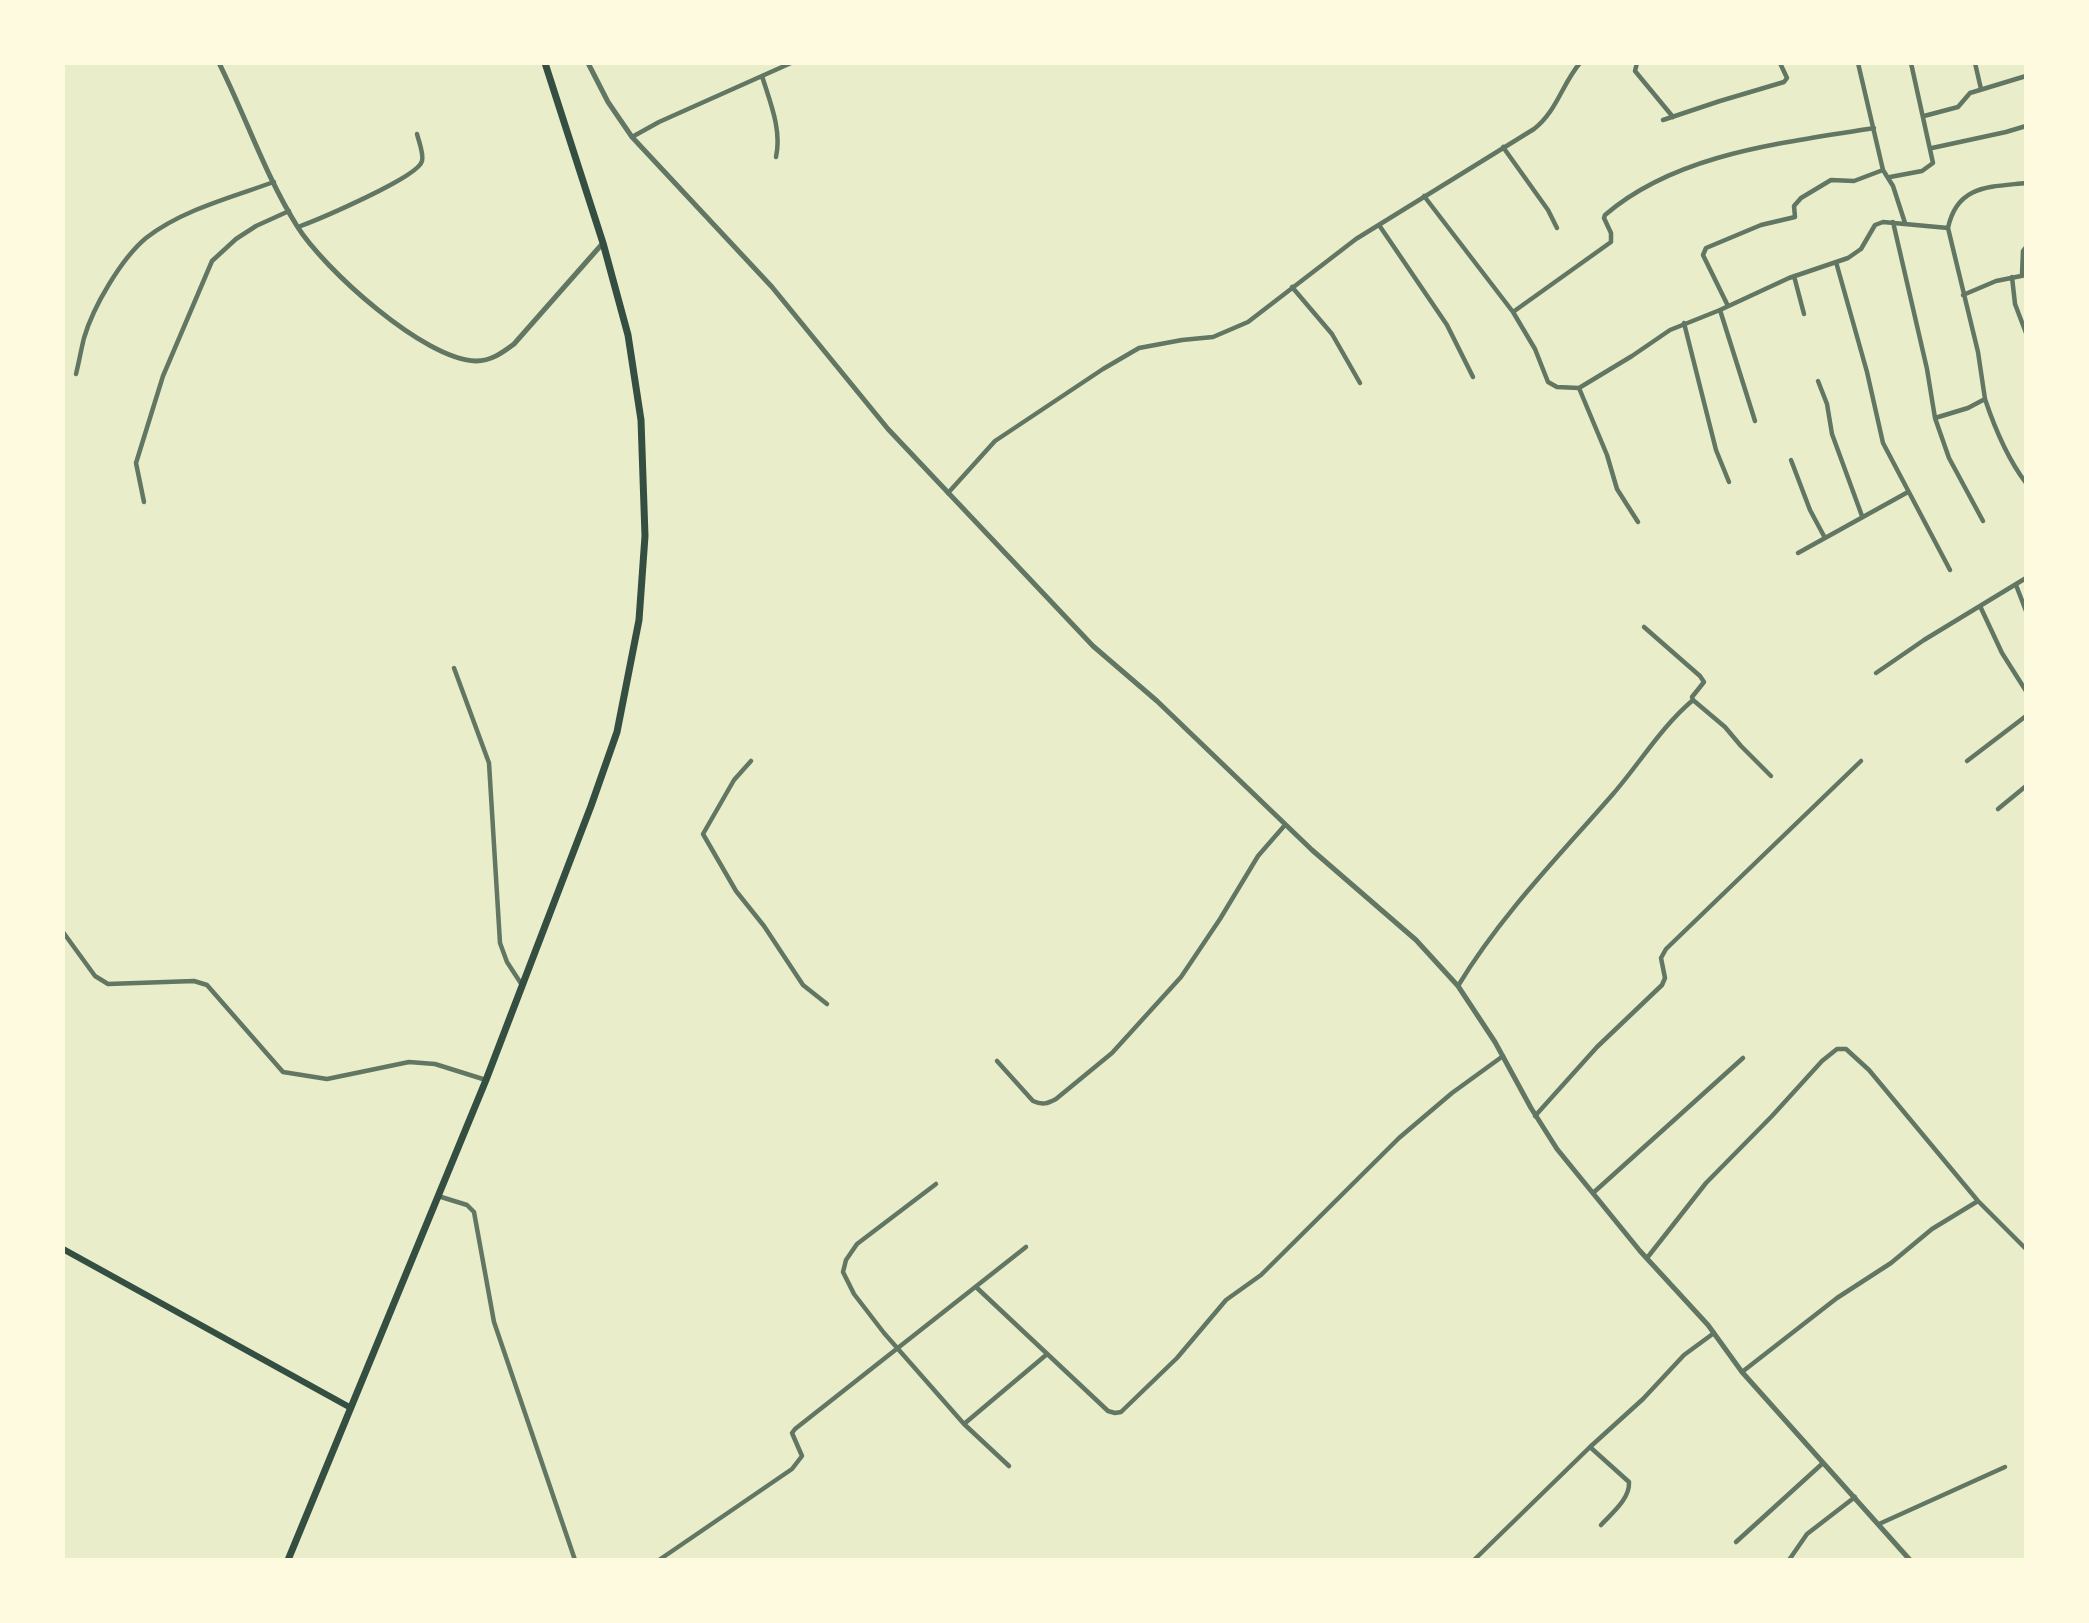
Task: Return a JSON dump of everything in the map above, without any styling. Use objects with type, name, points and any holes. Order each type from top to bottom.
[{"type":"main road","points":[[288,1560],[486,1080],[618,732],[639,620],[645,536],[641,420],[628,335],[603,243],[545,63]]},
{"type":"main road","points":[[63,1249],[351,1408]]},
{"type":"street","points":[[219,63],[298,227],[334,270],[400,327],[430,347],[453,357],[475,361],[491,358],[514,344],[603,243]]},
{"type":"street","points":[[588,63],[608,102],[632,137],[764,277],[888,429],[948,493],[1093,646],[1157,701],[1285,825],[1416,940],[1458,986],[1503,1056],[1535,1116],[1557,1149],[1647,1258],[1714,1333],[1742,1372],[1910,1560]]},
{"type":"street","points":[[948,493],[995,441],[1103,369],[1139,348],[1213,337],[1248,322],[1356,239],[1534,129],[1545,120],[1580,63]]},
{"type":"street","points":[[1637,63],[1635,71],[1640,80],[1673,117]]},
{"type":"street","points":[[1663,120],[1784,82],[1787,78],[1780,63]]},
{"type":"street","points":[[1858,63],[1884,170],[1890,177],[1905,223]]},
{"type":"street","points":[[1890,177],[1922,171],[1933,163],[1929,151],[1932,148],[1911,63]]},
{"type":"street","points":[[1975,63],[1982,89]]},
{"type":"street","points":[[632,137],[786,64]]},
{"type":"street","points":[[762,76],[775,117],[778,148],[776,157]]},
{"type":"street","points":[[1924,116],[1958,107],[1970,93],[2026,76]]},
{"type":"street","points":[[1932,148],[2026,126]]},
{"type":"street","points":[[1513,313],[1611,242],[1605,215],[1667,175],[1709,160],[1789,142],[1874,128]]},
{"type":"street","points":[[298,227],[389,186],[418,168],[423,160],[417,134]]},
{"type":"street","points":[[1503,147],[1548,210],[1557,228]]},
{"type":"street","points":[[1728,306],[1703,255],[1706,248],[1761,225],[1795,217],[1794,206],[1801,198],[1831,180],[1854,181],[1884,170]]},
{"type":"street","points":[[76,374],[84,337],[97,307],[131,254],[144,240],[177,219],[274,182]]},
{"type":"street","points":[[2026,183],[1973,192],[1953,208],[1948,228],[1978,352],[1984,399],[1994,428],[2014,467],[2026,483]]},
{"type":"street","points":[[1424,196],[1513,313],[1535,349],[1548,382],[1557,387],[1579,388],[1656,338],[1684,324],[1794,276],[1848,258],[1861,249],[1875,225],[1882,222],[1948,228]]},
{"type":"street","points":[[144,502],[135,463],[168,362],[212,261],[236,239],[256,226],[289,211]]},
{"type":"street","points":[[1893,222],[1927,369],[1935,418],[1956,474],[1983,522]]},
{"type":"street","points":[[1379,225],[1447,325],[1473,377]]},
{"type":"street","points":[[1963,295],[2024,275],[2023,251],[2026,247]]},
{"type":"street","points":[[1836,262],[1867,372],[1883,443],[1950,570]]},
{"type":"street","points":[[1794,276],[1804,314]]},
{"type":"street","points":[[2012,277],[2015,304],[2026,333]]},
{"type":"street","points":[[1292,287],[1332,334],[1360,383]]},
{"type":"street","points":[[1720,310],[1755,421]]},
{"type":"street","points":[[1684,324],[1716,450],[1729,482]]},
{"type":"street","points":[[1818,381],[1827,404],[1832,434],[1862,516]]},
{"type":"street","points":[[1579,388],[1607,455],[1617,489],[1639,522]]},
{"type":"street","points":[[1935,418],[1968,408],[1984,399]]},
{"type":"street","points":[[1791,460],[1810,510],[1825,538]]},
{"type":"street","points":[[1798,553],[1908,492]]},
{"type":"street","points":[[1876,673],[2026,578]]},
{"type":"street","points":[[2016,585],[2026,611]]},
{"type":"street","points":[[1980,606],[2003,653],[2026,691]]},
{"type":"street","points":[[1458,986],[1482,947],[1615,792],[1670,722],[1693,701],[1692,697],[1703,682],[1700,676],[1644,626]]},
{"type":"street","points":[[454,668],[489,763],[500,943],[507,962],[522,986]]},
{"type":"street","points":[[1693,701],[1726,727],[1771,776]]},
{"type":"street","points":[[1967,761],[2026,716]]},
{"type":"street","points":[[751,761],[734,779],[703,834],[736,891],[764,926],[803,985],[827,1004]]},
{"type":"street","points":[[1535,1116],[1597,1047],[1661,985],[1665,978],[1661,958],[1666,949],[1861,761]]},
{"type":"street","points":[[1998,809],[2026,786]]},
{"type":"street","points":[[997,1061],[1032,1101],[1039,1104],[1056,1099],[1112,1053],[1181,977],[1258,856],[1285,825]]},
{"type":"street","points":[[63,932],[95,976],[108,984],[194,981],[207,985],[283,1072],[327,1079],[409,1062],[435,1065],[486,1080]]},
{"type":"street","points":[[1647,1258],[1706,1183],[1822,1061],[1837,1049],[1846,1049],[1869,1070],[1978,1201],[2026,1249]]},
{"type":"street","points":[[976,1287],[1108,1411],[1121,1412],[1177,1358],[1226,1300],[1261,1275],[1399,1138],[1452,1093],[1503,1056]]},
{"type":"street","points":[[1593,1194],[1743,1058]]},
{"type":"street","points":[[936,1184],[857,1244],[846,1260],[843,1272],[848,1284],[898,1349],[964,1424],[1009,1466]]},
{"type":"street","points":[[438,1195],[467,1205],[474,1212],[494,1322],[575,1560]]},
{"type":"street","points":[[1742,1372],[1838,1298],[1891,1263],[1932,1229],[1978,1201]]},
{"type":"street","points":[[659,1560],[792,1469],[802,1456],[792,1433],[1026,1247]]},
{"type":"street","points":[[1474,1560],[1643,1399],[1685,1355],[1714,1333]]},
{"type":"street","points":[[964,1424],[1046,1355]]},
{"type":"street","points":[[1590,1447],[1629,1482],[1629,1490],[1601,1525]]},
{"type":"street","points":[[1737,1542],[1824,1462]]},
{"type":"street","points":[[1879,1524],[2005,1467]]},
{"type":"street","points":[[1790,1560],[1807,1534],[1855,1497]]}]
